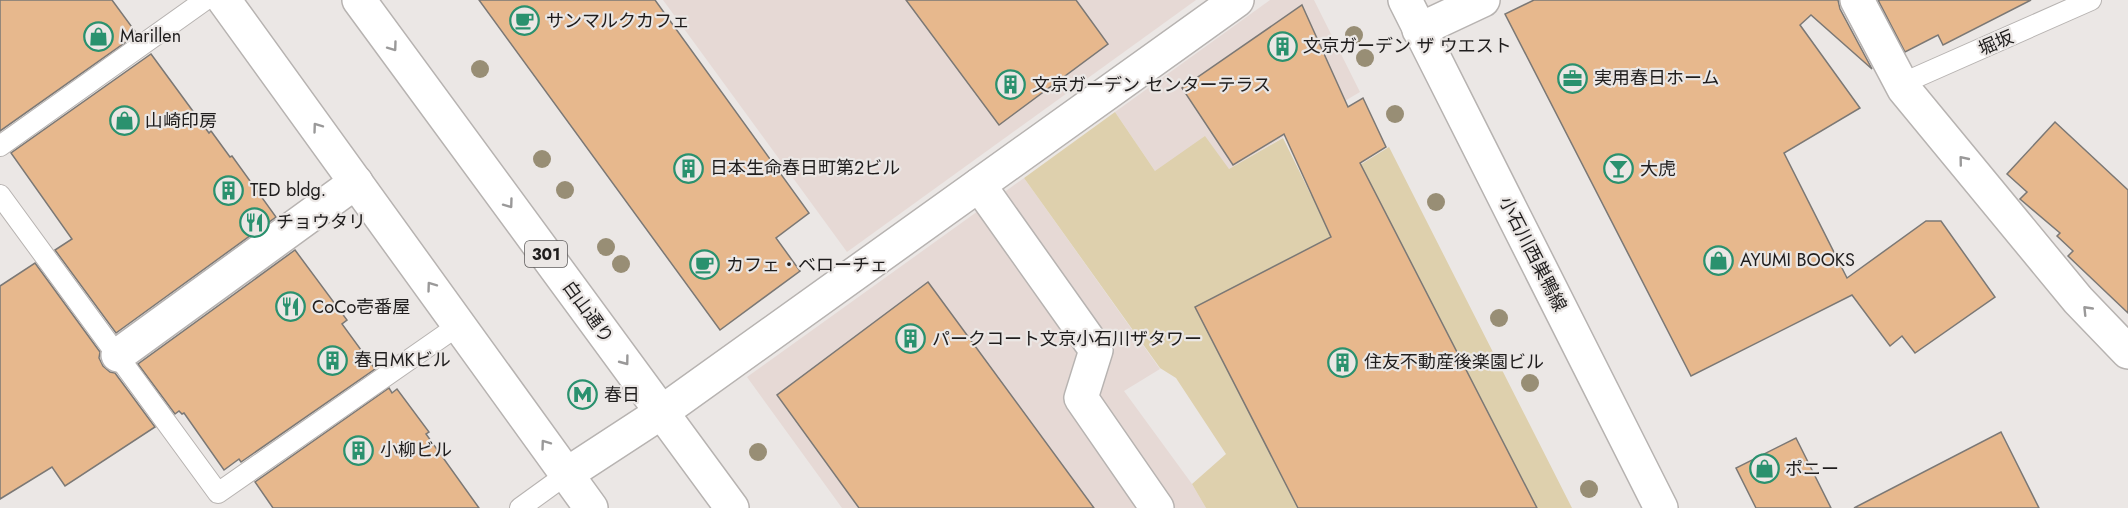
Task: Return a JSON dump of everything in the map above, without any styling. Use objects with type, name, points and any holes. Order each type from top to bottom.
[{"type":"street","points":[[224,0],[591,508]]},
{"type":"street","name":"白山通り","points":[[359,0],[732,508]]},
{"type":"street","points":[[567,474],[662,412],[1237,0]]},
{"type":"street","name":"小石川西巣鴨線","points":[[1405,0],[1661,508]]},
{"type":"street","points":[[1419,30],[1483,0]]},
{"type":"street","points":[[1857,0],[1901,84],[2078,300],[2128,352]]},
{"type":"street","points":[[118,356],[356,182]]},
{"type":"street","points":[[979,184],[1096,350],[1081,398],[1157,508]]},
{"type":"lane","points":[[0,146],[204,0]]},
{"type":"lane","name":"堀坂","points":[[1901,84],[2091,0]]},
{"type":"lane","points":[[0,195],[218,493],[459,325]]},
{"type":"lane","points":[[520,508],[567,474]]},
{"type":"shaded area","points":[[663,0],[1196,0],[847,252]]},
{"type":"shaded area","points":[[1270,0],[1314,0],[1360,92],[1229,169],[1155,171],[1115,112]]},
{"type":"shaded area","points":[[1115,112],[1155,171],[1205,136],[1229,169],[1283,138],[1311,195],[1389,147],[1572,508],[1537,508],[1384,210],[1195,307],[1298,508],[1206,508],[1192,484],[1226,454],[1176,378],[1160,368],[1024,178]]},
{"type":"shaded area","points":[[1024,178],[1160,369],[1124,391],[1192,484],[1206,508],[842,508],[747,377]]},
{"type":"building","points":[[0,0],[112,0],[137,34],[0,131]]},
{"type":"building","name":"日本生命春日町第2ビル","points":[[479,0],[655,0],[809,213],[776,238],[800,271],[720,330]]},
{"type":"building","name":"文京ガーデン センターテラス","points":[[906,0],[1076,0],[1108,44],[999,125]]},
{"type":"building","points":[[1534,0],[1838,0],[1840,9],[1872,69],[1811,15],[1800,25],[1860,108],[1784,153],[1847,278],[1926,221],[1941,221],[1995,297],[1915,353],[1902,336],[1890,346],[1852,295],[1691,376],[1505,14]]},
{"type":"building","points":[[1878,0],[2031,0],[1943,45],[1938,35],[1905,52]]},
{"type":"building","name":"住友不動産後楽園ビル","points":[[1302,5],[1348,107],[1363,98],[1386,147],[1360,163],[1537,508],[1298,508],[1195,307],[1331,237],[1284,134],[1233,165],[1182,88]]},
{"type":"building","points":[[151,54],[209,133],[211,131],[230,157],[232,156],[276,217],[116,333],[55,250],[72,239],[11,153]]},
{"type":"building","points":[[2055,122],[2128,190],[2128,313],[2068,256],[2073,251],[2057,236],[2060,233],[2020,199],[2027,192],[2007,174]]},
{"type":"building","points":[[295,250],[347,320],[342,324],[375,369],[241,462],[239,459],[224,470],[184,413],[179,411],[175,414],[138,364]]},
{"type":"building","points":[[35,263],[100,352],[99,358],[103,366],[115,373],[155,427],[65,486],[52,467],[0,499],[0,286]]},
{"type":"building","name":"パークコート文京小石川ザタワー","points":[[928,282],[1094,508],[859,508],[777,395]]},
{"type":"building","points":[[389,388],[392,393],[397,389],[429,432],[426,434],[479,508],[273,508],[255,482]]},
{"type":"building","points":[[2001,432],[2039,508],[1854,508]]},
{"type":"building","points":[[1796,438],[1831,508],[1756,508],[1736,468]]},
{"type":"place","name":"サンマルクカフェ","points":[[525,21]]},
{"type":"place","name":"Marillen","points":[[99,36]]},
{"type":"place","name":"文京ガーデン ザ ウエスト","points":[[1282,46]]},
{"type":"place","name":"実用春日ホーム","points":[[1573,78]]},
{"type":"place","name":"文京ガーデン センターテラス","points":[[1011,85]]},
{"type":"place","name":"山崎印房","points":[[124,121]]},
{"type":"place","name":"日本生命春日町第2ビル","points":[[689,168]]},
{"type":"place","name":"大虎","points":[[1619,169]]},
{"type":"place","name":"TED bldg.","points":[[229,190]]},
{"type":"place","name":"チョウタリ","points":[[255,222]]},
{"type":"place","name":"AYUMI BOOKS","points":[[1719,260]]},
{"type":"place","name":"カフェ・ベローチェ","points":[[705,265]]},
{"type":"place","name":"CoCo壱番屋","points":[[291,307]]},
{"type":"place","name":"パークコート文京小石川ザタワー","points":[[911,339]]},
{"type":"place","name":"春日MKビル","points":[[333,360]]},
{"type":"place","name":"住友不動産後楽園ビル","points":[[1343,362]]},
{"type":"place","name":"春日","points":[[583,395]]},
{"type":"place","name":"小柳ビル","points":[[359,450]]},
{"type":"place","name":"ポニー","points":[[1764,469]]}]
